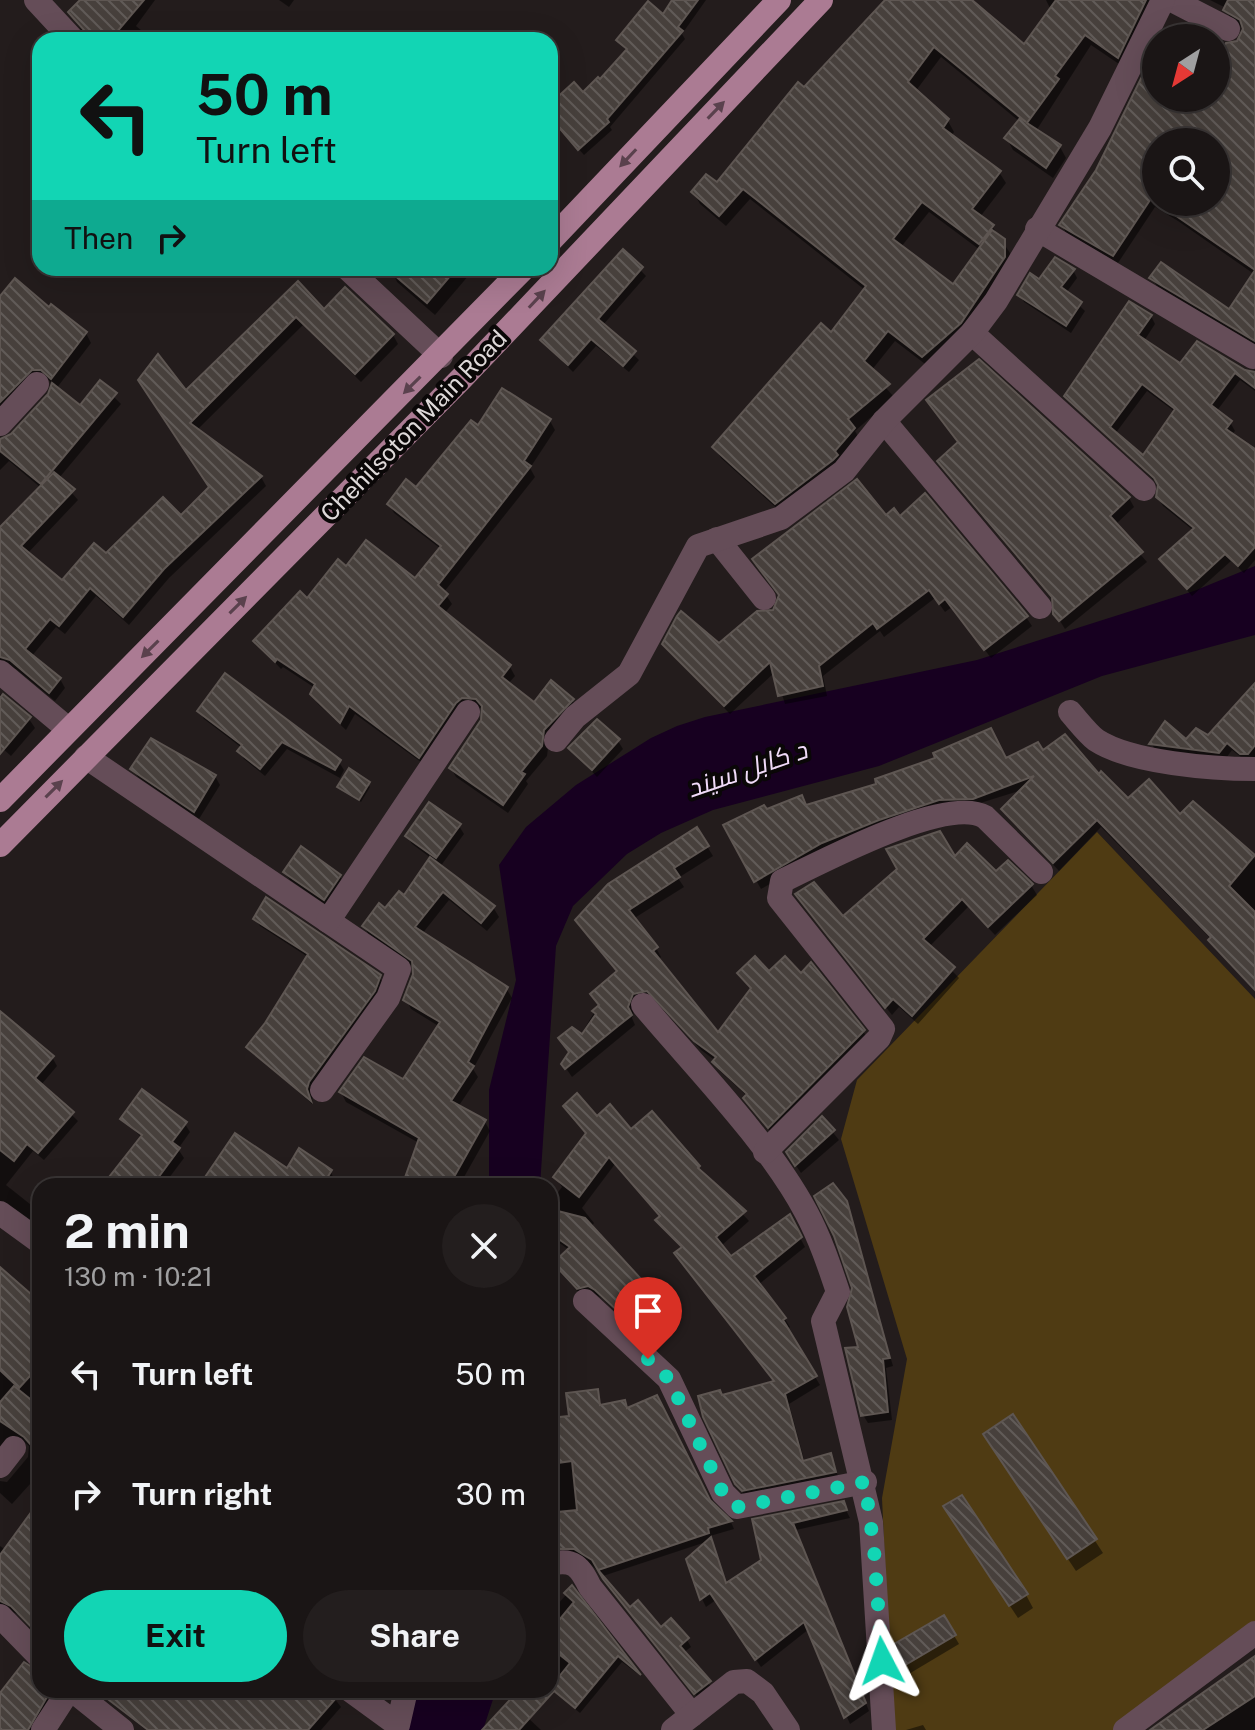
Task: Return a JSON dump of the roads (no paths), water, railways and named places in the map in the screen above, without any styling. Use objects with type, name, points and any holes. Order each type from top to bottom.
[{"type":"main road","points":[[558,233],[779,0]]},
{"type":"main road","name":"Chehilsoton Main Road","points":[[0,845],[462,378],[821,0]]},
{"type":"main road","name":"Chehilsoton Main Road","points":[[3,797],[441,356],[516,276]]},
{"type":"main road","points":[[3,797],[29,814]]},
{"type":"street","points":[[36,0],[66,32]]},
{"type":"street","points":[[556,740],[575,717],[629,674],[698,546],[781,518],[844,471],[884,421],[972,333],[996,301],[1100,128],[1163,0]]},
{"type":"street","points":[[1172,0],[1218,24]]},
{"type":"street","points":[[1037,229],[1253,357]]},
{"type":"street","points":[[356,276],[441,356]]},
{"type":"street","points":[[972,333],[1144,489]]},
{"type":"street","points":[[0,424],[37,384]]},
{"type":"street","points":[[884,421],[1040,607]]},
{"type":"street","points":[[717,539],[764,598]]},
{"type":"street","points":[[0,672],[68,729]]},
{"type":"street","points":[[328,921],[468,712]]},
{"type":"street","points":[[1070,712],[1096,740],[1146,757],[1204,769],[1255,769]]},
{"type":"street","points":[[86,757],[399,969],[388,998],[322,1090]]},
{"type":"street","points":[[765,1152],[879,1038],[883,1029],[779,898],[782,881],[893,829],[964,812],[985,817],[1041,872]]},
{"type":"street","points":[[643,1005],[765,1152],[806,1211],[838,1292],[823,1321],[865,1482],[876,1575],[884,1730]]},
{"type":"street","points":[[0,1213],[32,1236]]},
{"type":"street","points":[[585,1301],[669,1379],[723,1493],[737,1507],[865,1482]]},
{"type":"street","points":[[558,1562],[566,1560],[580,1567],[590,1587],[682,1722],[734,1682],[747,1681],[763,1693],[788,1730]]},
{"type":"street","points":[[0,1616],[32,1649]]},
{"type":"street","points":[[1125,1730],[1255,1633]]},
{"type":"street","points":[[43,1730],[65,1698]]},
{"type":"street","points":[[81,1698],[122,1730]]},
{"type":"street","points":[[361,1698],[398,1725],[404,1698]]},
{"type":"water","name":"د کابل سيند","points":[[1255,566],[1255,635],[1102,676],[879,766],[713,810],[661,833],[627,854],[573,906],[556,946],[541,1178],[489,1178],[489,1090],[516,980],[499,865],[526,827],[576,785],[651,738],[705,717],[977,660],[1194,591]]},
{"type":"water","points":[[413,1698],[493,1698],[483,1730],[407,1730]]}]
